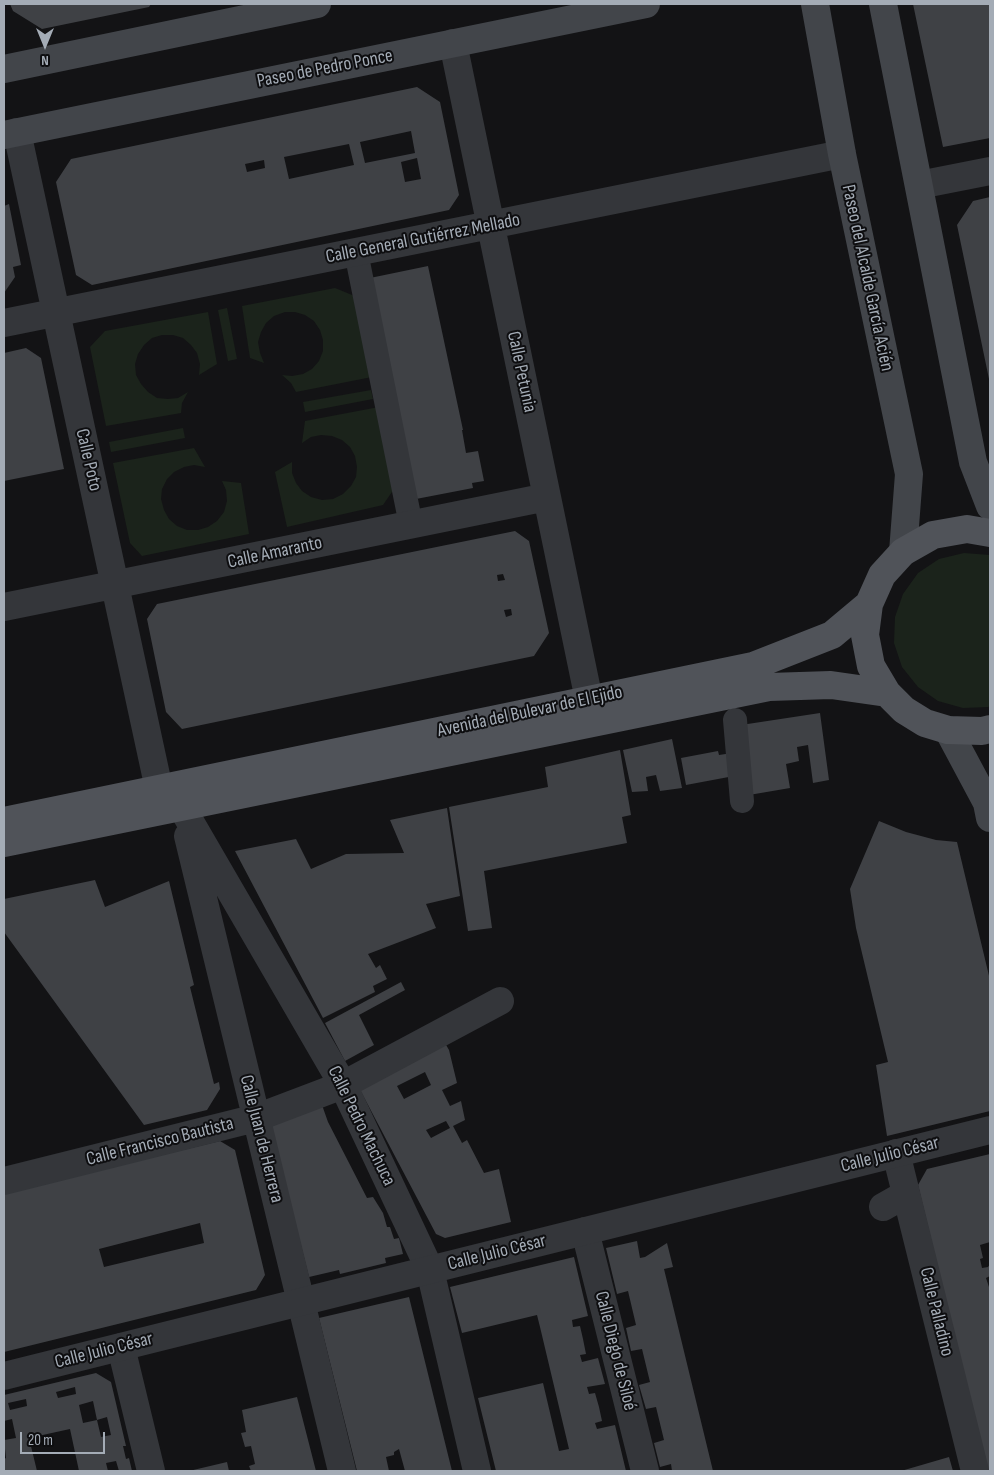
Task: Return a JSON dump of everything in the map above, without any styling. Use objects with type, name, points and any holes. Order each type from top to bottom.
[{"type":"main road","points":[[4,69],[318,4]]},
{"type":"main road","name":"Paseo de Pedro Ponce","points":[[10,133],[646,4]]},
{"type":"main road","name":"Paseo del Alcalde García Acién","points":[[815,4],[842,154],[909,477],[903,552]]},
{"type":"main road","points":[[883,4],[973,462],[990,506]]},
{"type":"main road","points":[[990,533],[967,529],[934,535],[903,552],[882,575],[869,604],[865,635],[871,666],[887,694],[904,710],[925,723],[948,730],[982,731],[990,729]]},
{"type":"main road","name":"Avenida del Bulevar de El Ejido","points":[[4,842],[172,793],[589,700],[753,666],[832,635],[869,604]]},
{"type":"main road","name":"Avenida del Bulevar de El Ejido","points":[[4,821],[769,687],[831,684],[887,694]]},
{"type":"main road","points":[[948,730],[987,803],[990,818]]},
{"type":"street","name":"Calle Petunia","points":[[453,43],[589,700]]},
{"type":"street","name":"Calle Poto","points":[[10,133],[55,313],[116,586],[172,793]]},
{"type":"street","name":"Calle General Gutiérrez Mellado","points":[[4,323],[842,154]]},
{"type":"street","points":[[919,185],[990,171]]},
{"type":"street","points":[[356,252],[411,525]]},
{"type":"street","name":"Calle Amaranto","points":[[4,608],[547,497]]},
{"type":"street","points":[[735,720],[742,801]]},
{"type":"street","name":"Calle Pedro Machuca","points":[[172,793],[344,1085],[430,1270],[477,1471]]},
{"type":"street","name":"Calle Juan de Herrera","points":[[172,793],[256,1118],[342,1471]]},
{"type":"street","name":"Calle Francisco Bautista","points":[[4,1181],[256,1118],[344,1085],[500,1001]]},
{"type":"street","name":"Calle Julio César","points":[[4,1376],[990,1130]]},
{"type":"street","name":"Calle Palladino","points":[[896,1154],[894,1200],[975,1471]]},
{"type":"street","name":"Calle Diego de Siloé","points":[[585,1231],[645,1471]]},
{"type":"street","points":[[121,1347],[151,1471]]},
{"type":"shaded area","points":[[335,288],[357,297],[372,377],[296,392],[291,383],[282,375],[303,374],[312,369],[319,361],[323,351],[323,340],[320,330],[314,321],[305,315],[285,312],[274,316],[266,323],[258,342],[264,363],[250,358],[242,306]]},
{"type":"shaded area","points":[[227,308],[237,359],[228,361],[218,310]]},
{"type":"shaded area","points":[[208,312],[217,364],[199,375],[200,364],[197,353],[191,345],[183,338],[173,335],[162,335],[152,338],[144,345],[138,354],[135,364],[136,375],[141,384],[157,398],[178,398],[188,392],[182,403],[181,413],[106,426],[90,347],[105,331]]},
{"type":"shaded area","points":[[371,390],[373,399],[305,412],[303,402]]},
{"type":"shaded area","points":[[379,407],[396,486],[383,505],[287,527],[275,472],[292,462],[292,473],[302,491],[311,497],[322,500],[333,499],[343,494],[356,477],[355,456],[350,447],[342,440],[332,436],[321,435],[311,437],[302,443],[305,421]]},
{"type":"shaded area","points":[[183,428],[185,438],[111,452],[109,442]]},
{"type":"shaded area","points":[[194,448],[205,467],[194,465],[184,467],[174,472],[167,479],[162,489],[161,499],[169,519],[177,526],[187,530],[198,530],[208,527],[217,521],[224,512],[227,501],[226,490],[222,481],[241,483],[249,534],[142,556],[130,543],[113,463]]},
{"type":"shaded area","points":[[964,553],[990,555],[990,706],[988,707],[963,708],[938,701],[918,687],[902,667],[894,643],[895,617],[903,594],[918,573],[939,559]]},
{"type":"building","points":[[10,4],[151,4],[149,7],[42,29],[13,11]]},
{"type":"building","points":[[913,4],[990,4],[990,138],[943,147]]},
{"type":"building","points":[[417,87],[440,102],[459,195],[449,210],[92,285],[76,275],[56,182],[71,159]],"holes":[[[411,131],[415,153],[365,163],[360,142]],[[349,144],[354,165],[289,179],[284,157]],[[417,158],[421,179],[405,182],[401,162]],[[264,160],[265,168],[247,172],[245,164]]]},
{"type":"building","points":[[990,197],[989,379],[957,225],[973,201]]},
{"type":"building","points":[[9,204],[21,265],[13,267],[15,277],[4,293],[4,206]]},
{"type":"building","points":[[428,266],[463,430],[466,453],[478,451],[484,481],[472,483],[473,488],[416,499],[370,278]]},
{"type":"building","points":[[26,348],[41,358],[64,469],[4,481],[4,353]]},
{"type":"building","points":[[515,531],[529,541],[549,633],[534,656],[182,729],[166,712],[147,619],[157,604]],"holes":[[[503,574],[505,580],[498,581],[497,575]],[[511,609],[512,615],[506,617],[504,610]]]},
{"type":"building","points":[[820,713],[829,780],[813,783],[808,745],[797,747],[799,761],[786,764],[790,788],[749,795],[741,725]]},
{"type":"building","points":[[672,739],[682,788],[660,791],[656,775],[646,777],[648,791],[632,792],[623,750]]},
{"type":"building","points":[[620,750],[631,815],[622,817],[627,843],[484,871],[492,928],[468,931],[449,807],[548,787],[545,767]]},
{"type":"building","points":[[718,751],[719,755],[732,753],[734,776],[686,785],[681,758]]},
{"type":"building","points":[[447,808],[460,896],[426,904],[436,928],[368,954],[376,968],[380,965],[387,979],[373,986],[375,992],[323,1018],[235,851],[296,839],[311,869],[346,854],[404,853],[390,820]]},
{"type":"building","points":[[879,821],[906,832],[936,840],[957,842],[990,980],[990,1111],[887,1136],[876,1065],[888,1062],[856,928],[850,889]]},
{"type":"building","points":[[95,880],[105,907],[169,881],[194,985],[190,987],[214,1084],[219,1082],[220,1089],[207,1110],[144,1125],[4,932],[4,899]]},
{"type":"building","points":[[401,982],[405,990],[359,1015],[374,1045],[345,1061],[325,1023]]},
{"type":"building","points":[[442,1038],[449,1050],[457,1083],[442,1090],[450,1106],[461,1101],[465,1120],[453,1126],[462,1143],[467,1140],[484,1173],[499,1169],[511,1222],[445,1238],[436,1234],[358,1086]],"holes":[[[425,1072],[431,1085],[404,1099],[397,1086]],[[446,1121],[450,1128],[431,1138],[426,1130]]]},
{"type":"building","points":[[322,1105],[328,1122],[367,1198],[373,1197],[383,1213],[387,1227],[390,1227],[394,1239],[399,1238],[403,1254],[385,1258],[386,1263],[340,1274],[339,1270],[309,1277],[270,1124]]},
{"type":"building","points":[[220,1141],[235,1150],[265,1275],[256,1290],[4,1352],[4,1193]],"holes":[[[200,1223],[204,1243],[104,1267],[99,1249]]]},
{"type":"building","points":[[990,1154],[990,1242],[980,1245],[983,1258],[980,1259],[982,1268],[988,1267],[990,1264],[990,1276],[986,1278],[990,1286],[990,1471],[987,1471],[918,1185],[927,1169]]},
{"type":"building","points":[[637,1241],[640,1258],[645,1257],[667,1243],[673,1267],[664,1269],[713,1471],[672,1471],[671,1464],[660,1467],[654,1443],[664,1440],[656,1407],[646,1409],[639,1385],[650,1382],[642,1349],[631,1351],[626,1328],[636,1325],[628,1291],[617,1294],[606,1248]]},
{"type":"building","points":[[574,1257],[588,1316],[572,1320],[573,1327],[580,1326],[586,1354],[580,1355],[582,1362],[598,1358],[605,1384],[587,1387],[589,1394],[595,1393],[599,1407],[602,1421],[595,1423],[597,1429],[615,1425],[626,1471],[496,1471],[478,1398],[543,1383],[559,1451],[569,1449],[537,1315],[462,1333],[450,1287]]},
{"type":"building","points":[[409,1297],[452,1471],[405,1471],[399,1449],[394,1452],[394,1455],[386,1457],[389,1471],[357,1471],[319,1318]]},
{"type":"building","points":[[96,1373],[111,1382],[126,1446],[123,1446],[126,1459],[129,1458],[132,1471],[119,1471],[116,1461],[106,1463],[108,1471],[79,1471],[70,1429],[29,1438],[37,1471],[4,1471],[4,1459],[6,1458],[4,1440],[16,1438],[12,1419],[4,1421],[4,1395]],"holes":[[[75,1387],[76,1394],[58,1398],[56,1392]],[[26,1399],[27,1406],[10,1410],[8,1403]],[[93,1401],[97,1420],[83,1423],[79,1405]],[[107,1417],[111,1435],[101,1437],[97,1420]]]},
{"type":"building","points":[[297,1397],[316,1471],[251,1471],[249,1466],[255,1464],[251,1446],[245,1447],[241,1433],[246,1432],[242,1410]]},
{"type":"building","points":[[949,1457],[953,1471],[901,1471]]},
{"type":"building","points":[[227,1462],[229,1471],[189,1471]]}]
